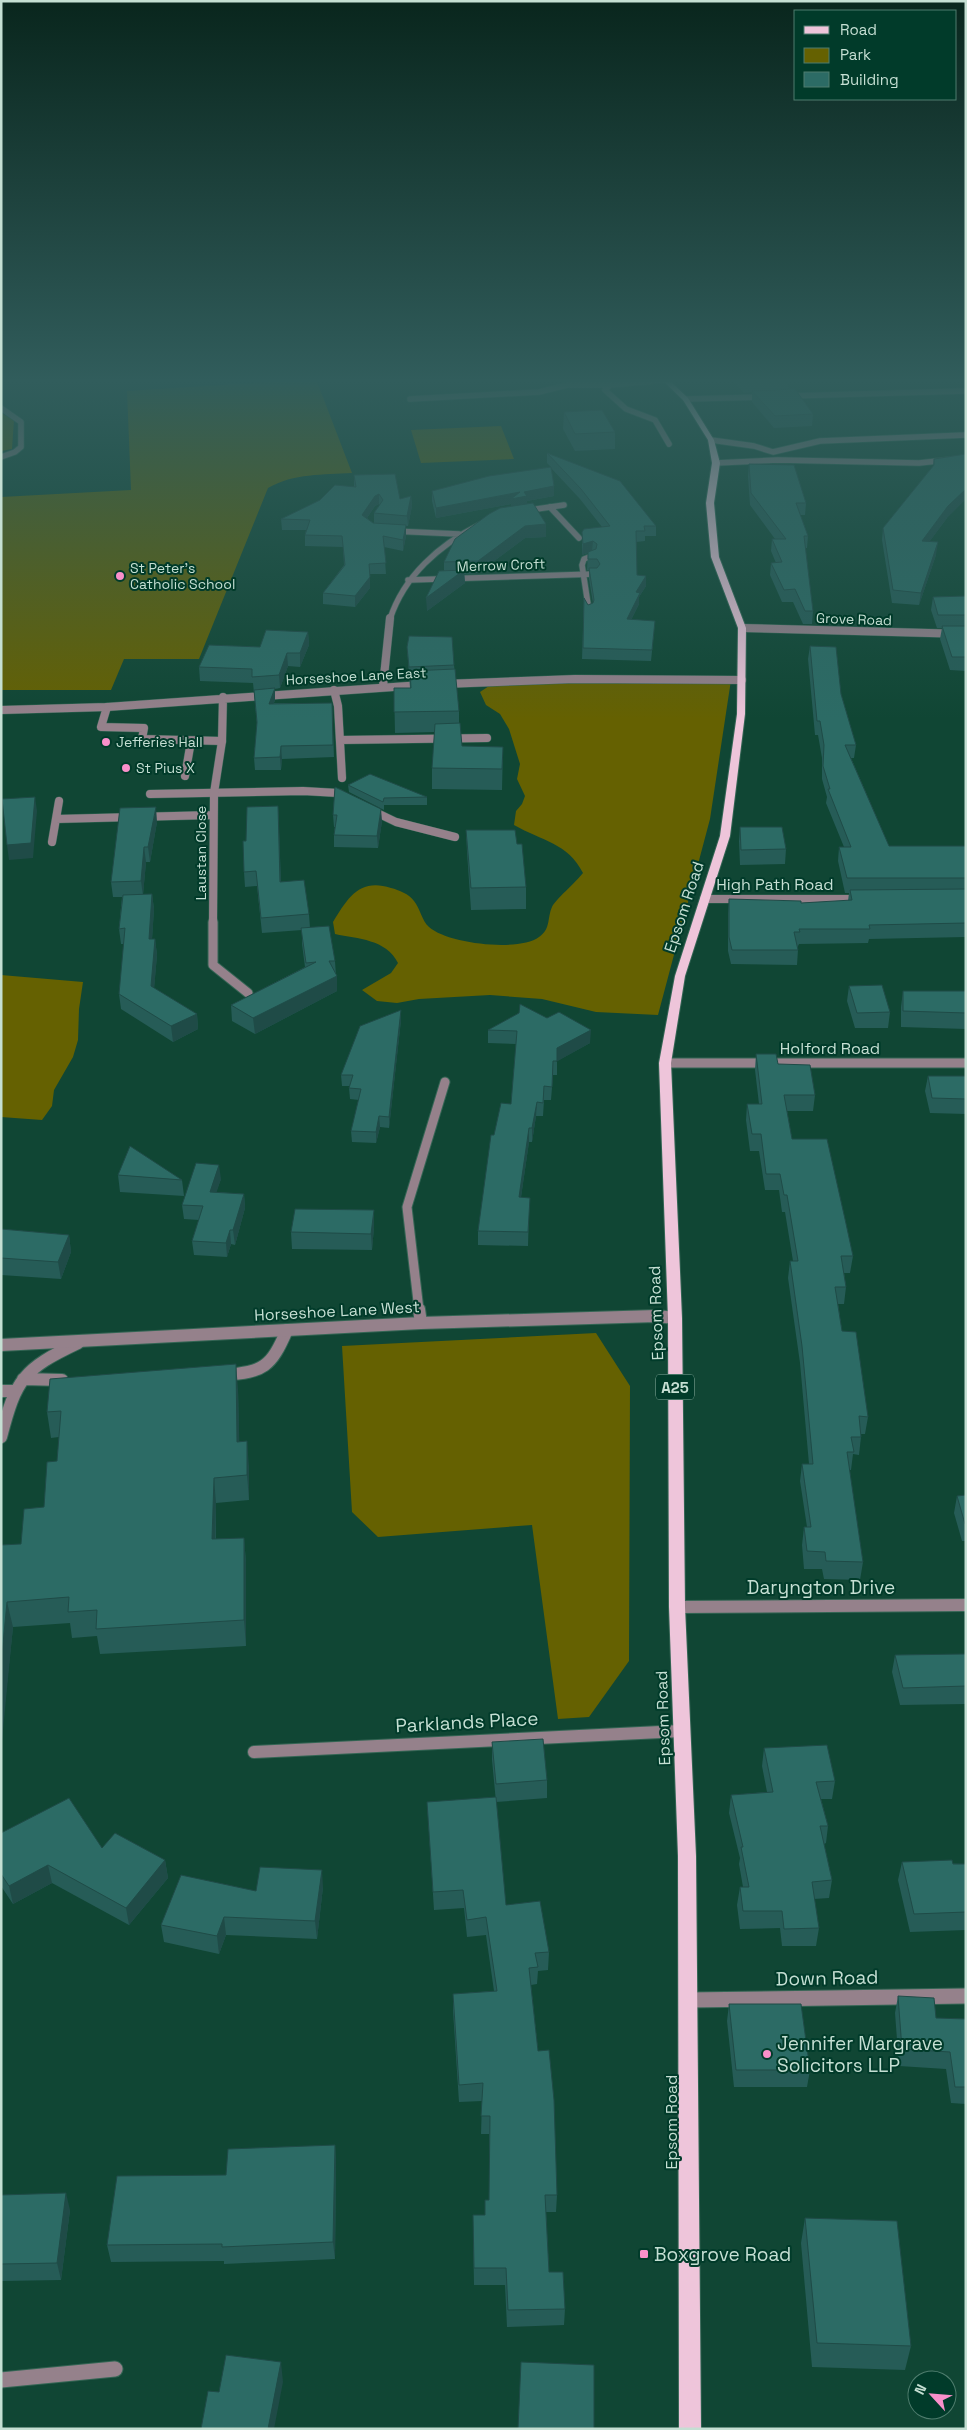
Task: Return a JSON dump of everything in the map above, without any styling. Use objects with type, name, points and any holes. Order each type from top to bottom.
[{"type":"main road","name":"Epsom Road","points":[[690,2429],[687,1856],[676,1607],[675,1318],[665,1063],[680,976],[725,836],[741,714],[742,628],[715,557],[711,530],[712,492]]},
{"type":"street","points":[[516,512],[564,505]]},
{"type":"street","points":[[550,507],[579,538]]},
{"type":"street","name":"Merrow Croft","points":[[382,686],[389,620],[408,580],[459,534],[483,523]]},
{"type":"street","name":"Merrow Croft","points":[[388,530],[459,534]]},
{"type":"street","points":[[589,612],[582,575],[584,559],[592,556]]},
{"type":"street","name":"Merrow Croft","points":[[408,580],[595,574]]},
{"type":"street","name":"Grove Road","points":[[742,628],[966,634]]},
{"type":"street","name":"Horseshoe Lane East","points":[[439,684],[575,679],[742,680]]},
{"type":"street","name":"Horseshoe Lane East","points":[[1,710],[107,707],[382,686],[429,685]]},
{"type":"street","points":[[334,690],[338,706],[342,778]]},
{"type":"street","name":"Laustan Close","points":[[223,697],[222,741],[214,793],[213,965],[248,993]]},
{"type":"street","points":[[107,707],[101,727],[144,728],[142,739],[222,741]]},
{"type":"street","points":[[340,740],[487,738]]},
{"type":"street","points":[[185,776],[192,741]]},
{"type":"street","points":[[150,794],[303,791],[338,793],[352,801]]},
{"type":"street","points":[[52,842],[59,801]]},
{"type":"street","points":[[366,808],[396,822],[455,837]]},
{"type":"street","points":[[56,819],[214,815]]},
{"type":"street","name":"High Path Road","points":[[704,899],[869,899]]},
{"type":"street","name":"Holford Road","points":[[665,1063],[966,1064]]},
{"type":"street","points":[[421,1323],[407,1207],[445,1082]]},
{"type":"street","name":"Horseshoe Lane West","points":[[1,1345],[421,1323],[656,1316],[675,1318]]},
{"type":"street","points":[[214,1375],[250,1373],[268,1367],[278,1352],[287,1330]]},
{"type":"street","points":[[1,1437],[14,1391],[23,1379],[46,1357],[79,1342]]},
{"type":"street","points":[[23,1379],[72,1380]]},
{"type":"street","points":[[1,1391],[14,1391]]},
{"type":"street","name":"Daryngton Drive","points":[[676,1607],[966,1605]]},
{"type":"street","name":"Parklands Place","points":[[254,1752],[656,1731],[681,1732]]},
{"type":"street","name":"Down Road","points":[[688,2000],[966,1996]]},
{"type":"street","points":[[1,2380],[115,2369]]},
{"type":"green space","points":[[86,492],[266,492],[199,659],[124,659],[111,690],[1,690],[1,497]]},
{"type":"green space","points":[[731,680],[710,819],[658,1015],[596,1012],[542,999],[490,995],[419,999],[397,1003],[377,1001],[362,990],[391,973],[398,963],[386,949],[371,941],[335,934],[333,922],[350,898],[363,888],[380,886],[404,893],[414,901],[429,927],[451,938],[484,944],[516,944],[529,942],[543,934],[554,904],[583,873],[570,855],[562,849],[514,825],[516,811],[522,804],[525,796],[517,779],[520,764],[509,729],[500,714],[486,705],[480,692],[495,682]]},
{"type":"green space","points":[[1,975],[83,982],[79,1009],[78,1040],[73,1057],[54,1090],[52,1106],[42,1120],[1,1117]]},
{"type":"green space","points":[[596,1333],[630,1386],[629,1661],[589,1717],[558,1719],[532,1525],[378,1537],[352,1512],[342,1346]]},
{"type":"building","points":[[328,492],[399,492],[400,499],[411,496],[407,516],[374,513],[383,500],[379,494],[375,496],[362,515],[373,523],[406,525],[403,540],[383,536],[386,563],[369,564],[370,577],[355,596],[323,593],[345,565],[342,536],[305,535],[310,520],[281,519],[320,500]]},
{"type":"building","points":[[432,492],[518,492],[436,508]]},
{"type":"building","points":[[519,492],[524,492],[527,496],[511,499]]},
{"type":"building","points":[[584,492],[629,492],[656,526],[644,526],[645,531],[636,531],[637,575],[646,576],[636,592],[640,593],[627,619],[655,621],[652,650],[583,648],[584,598],[588,605],[593,603],[594,600],[589,568],[597,568],[600,564],[597,559],[588,559],[588,552],[596,549],[597,544],[593,541],[583,544],[582,532],[584,529],[610,526]]},
{"type":"building","points":[[803,492],[806,503],[796,503],[808,536],[804,536],[813,611],[805,611],[795,589],[784,590],[771,563],[782,562],[772,539],[786,539],[751,493]]},
{"type":"building","points":[[912,492],[962,492],[948,506],[922,541],[938,542],[921,593],[893,590],[883,528]]},
{"type":"building","points":[[533,503],[546,524],[525,526],[478,561],[444,562],[455,539],[489,514],[500,508]]},
{"type":"building","points":[[464,570],[426,598],[439,571]]},
{"type":"building","points":[[966,596],[966,615],[938,615],[933,597]]},
{"type":"building","points":[[942,626],[966,626],[966,657],[952,657]]},
{"type":"building","points":[[266,630],[308,632],[300,653],[287,653],[279,675],[252,677],[252,669],[199,667],[209,645],[260,647]]},
{"type":"building","points":[[409,636],[452,637],[454,665],[409,667],[407,647]]},
{"type":"building","points":[[810,646],[836,647],[841,694],[856,745],[845,745],[889,846],[966,846],[966,878],[847,878],[839,847],[851,847],[828,789],[830,789],[823,766],[824,745],[820,721],[817,721]]},
{"type":"building","points":[[455,669],[459,711],[394,712],[394,688],[411,688],[410,671]]},
{"type":"building","points":[[275,688],[269,704],[332,703],[333,745],[281,746],[280,757],[254,758],[257,722],[254,690]]},
{"type":"building","points":[[460,723],[462,746],[503,747],[502,769],[432,768],[435,724]]},
{"type":"building","points":[[370,774],[427,797],[384,798],[383,802],[348,785]]},
{"type":"building","points":[[335,787],[381,809],[377,836],[334,835],[337,815],[333,815]]},
{"type":"building","points":[[35,797],[31,843],[7,845],[2,799]]},
{"type":"building","points":[[278,806],[280,882],[304,880],[309,914],[261,918],[256,871],[244,872],[243,841],[246,841],[247,807]]},
{"type":"building","points":[[156,807],[148,847],[144,847],[141,881],[111,882],[120,808]]},
{"type":"building","points":[[740,827],[782,827],[786,849],[741,850]]},
{"type":"building","points":[[466,830],[515,830],[517,844],[522,844],[526,887],[471,888]]},
{"type":"building","points":[[966,889],[966,923],[869,925],[870,929],[799,929],[800,932],[794,932],[798,950],[732,950],[729,937],[729,899],[801,901],[801,903],[852,900],[850,890]]},
{"type":"building","points":[[152,894],[149,939],[155,939],[151,986],[197,1014],[171,1026],[119,994],[125,928],[119,929],[123,895]]},
{"type":"building","points":[[329,926],[335,961],[329,961],[337,976],[253,1018],[231,1005],[316,962],[306,963],[301,928]]},
{"type":"building","points":[[882,985],[890,1012],[857,1013],[849,986]]},
{"type":"building","points":[[903,991],[966,991],[966,1013],[903,1011]]},
{"type":"building","points":[[520,1004],[547,1018],[559,1012],[591,1030],[557,1048],[557,1061],[553,1061],[552,1087],[544,1086],[543,1103],[537,1102],[532,1128],[529,1128],[519,1197],[530,1198],[528,1232],[478,1231],[491,1135],[494,1135],[501,1103],[511,1104],[517,1031],[488,1030],[519,1013]]},
{"type":"building","points":[[401,1010],[389,1117],[379,1116],[376,1132],[351,1131],[361,1089],[349,1088],[353,1075],[341,1075],[360,1026]]},
{"type":"building","points":[[756,1054],[776,1054],[778,1064],[810,1065],[815,1095],[784,1095],[792,1139],[827,1139],[853,1256],[841,1256],[846,1287],[835,1287],[842,1331],[856,1332],[868,1417],[859,1416],[861,1437],[851,1437],[854,1452],[847,1452],[863,1562],[826,1561],[825,1552],[807,1551],[804,1527],[811,1527],[802,1464],[813,1464],[802,1346],[790,1261],[798,1261],[787,1195],[784,1195],[780,1174],[766,1174],[761,1134],[752,1134],[747,1104],[762,1104]]},
{"type":"building","points":[[928,1076],[966,1076],[966,1099],[932,1098]]},
{"type":"building","points":[[130,1146],[182,1180],[118,1175]]},
{"type":"building","points":[[196,1163],[219,1165],[210,1192],[244,1194],[233,1230],[230,1230],[226,1243],[192,1241],[203,1206],[182,1205]]},
{"type":"building","points":[[295,1209],[374,1210],[371,1234],[291,1232]]},
{"type":"building","points":[[1,1229],[69,1235],[58,1262],[1,1258]]},
{"type":"building","points":[[236,1364],[237,1442],[247,1441],[247,1475],[214,1478],[212,1539],[244,1538],[244,1620],[96,1629],[97,1610],[68,1612],[69,1597],[7,1602],[1,1665],[1,1545],[21,1544],[24,1509],[44,1507],[47,1462],[57,1461],[61,1411],[47,1412],[50,1379]]},
{"type":"building","points":[[966,1495],[966,1524],[965,1524],[957,1496]]},
{"type":"building","points":[[966,1654],[966,1686],[903,1688],[895,1655]]},
{"type":"building","points":[[543,1739],[547,1780],[496,1784],[492,1742]]},
{"type":"building","points":[[827,1745],[835,1781],[816,1782],[828,1826],[820,1826],[832,1880],[812,1882],[819,1928],[784,1929],[782,1911],[743,1911],[740,1887],[749,1887],[741,1847],[743,1847],[731,1795],[773,1792],[764,1748]]},
{"type":"building","points":[[496,1797],[506,1905],[540,1901],[549,1952],[535,1953],[538,1967],[529,1968],[538,2051],[549,2050],[554,2100],[557,2195],[545,2195],[549,2272],[563,2272],[565,2309],[508,2310],[506,2268],[474,2268],[473,2215],[485,2215],[485,2200],[489,2200],[490,2116],[481,2116],[483,2083],[459,2085],[453,1994],[497,1991],[486,1917],[467,1920],[463,1890],[433,1892],[427,1802]]},
{"type":"building","points":[[69,1798],[102,1848],[115,1833],[165,1860],[126,1908],[48,1865],[9,1886],[1,1874],[1,1833]]},
{"type":"building","points":[[952,1860],[953,1864],[966,1864],[966,1912],[914,1914],[902,1862]]},
{"type":"building","points":[[260,1867],[322,1870],[315,1921],[224,1917],[217,1936],[161,1925],[181,1875],[256,1891]]},
{"type":"building","points":[[898,1996],[934,1998],[936,2018],[966,2019],[966,2087],[955,2087],[950,2052],[902,2049]]},
{"type":"building","name":"Jennifer Margrave Solicitors LLP","points":[[729,2004],[801,2004],[810,2070],[736,2070]]},
{"type":"building","points":[[335,2145],[333,2242],[222,2247],[222,2244],[107,2245],[117,2176],[226,2175],[228,2149]]},
{"type":"building","points":[[66,2193],[57,2263],[1,2264],[1,2195]]},
{"type":"building","points":[[805,2218],[897,2221],[911,2346],[817,2343]]},
{"type":"building","points":[[226,2355],[281,2362],[268,2429],[201,2429],[208,2391],[219,2392]]},
{"type":"building","points":[[521,2362],[594,2365],[594,2429],[518,2429]]},
{"type":"place","name":"St Peter's Catholic School","points":[[120,576]]},
{"type":"place","name":"Jefferies Hall","points":[[106,742]]},
{"type":"place","name":"St Pius X","points":[[126,768]]},
{"type":"place","name":"Jennifer Margrave Solicitors LLP","points":[[767,2054]]},
{"type":"place","name":"Boxgrove Road","points":[[644,2254]]}]
